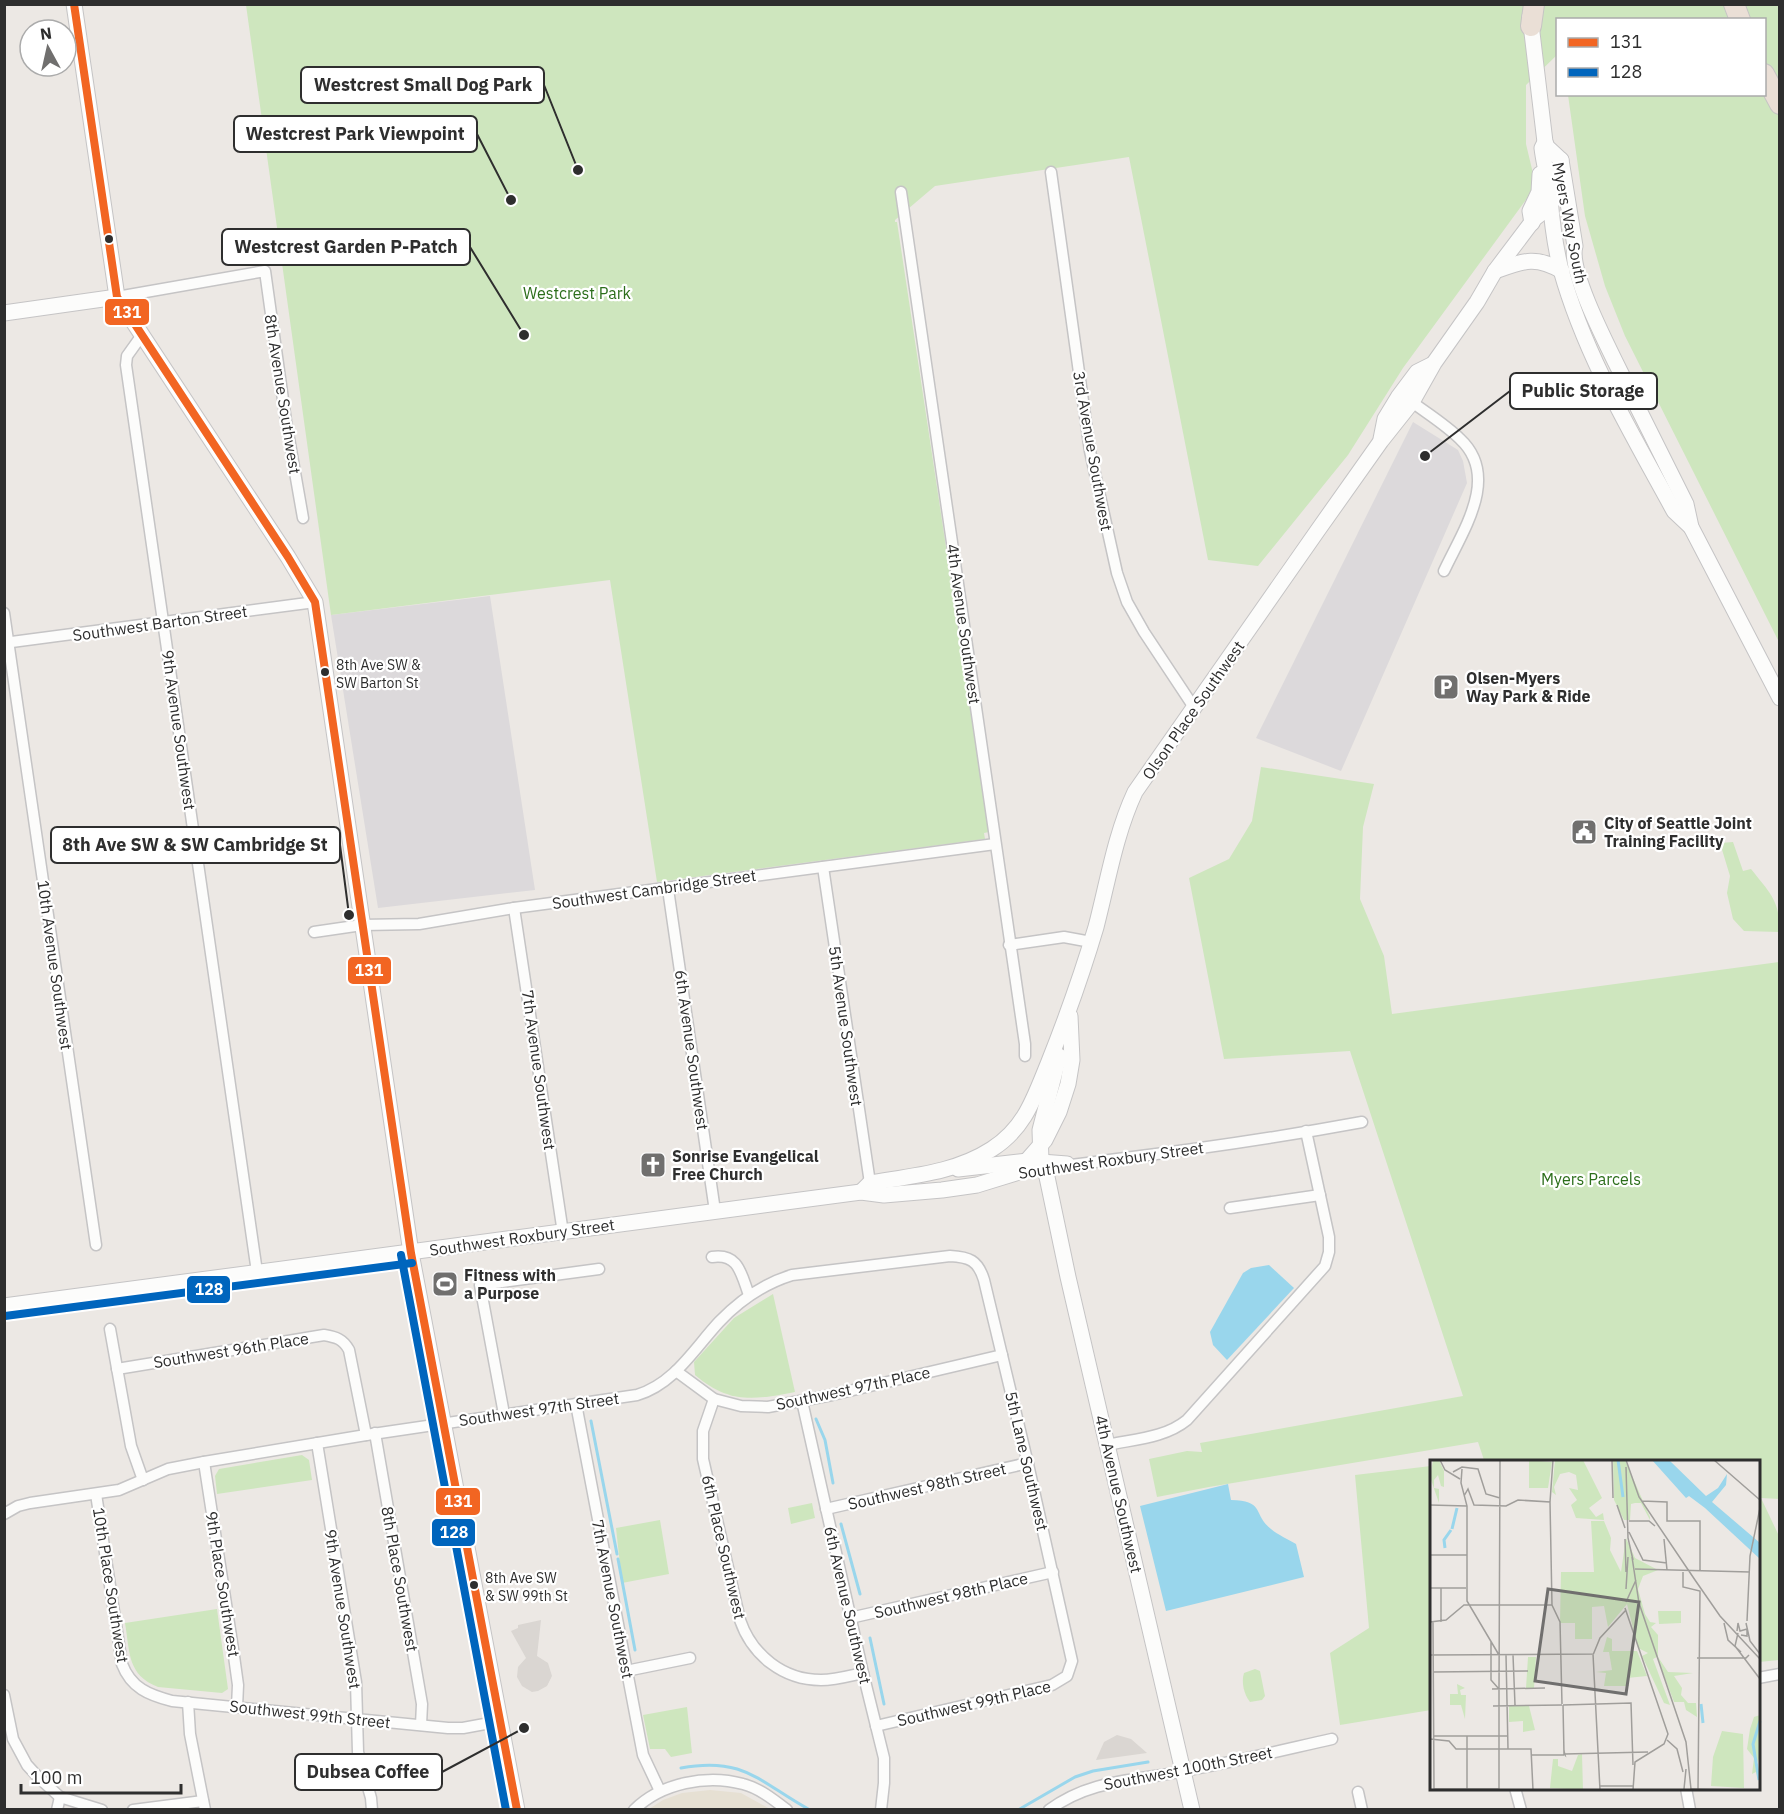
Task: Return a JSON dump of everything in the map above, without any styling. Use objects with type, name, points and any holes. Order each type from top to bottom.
[{"type":"highway","points":[[1531,26],[1534,4]]},
{"type":"highway","points":[[1766,78],[1779,104]]},
{"type":"main road","points":[[74,4],[117,297],[288,556],[315,602],[411,1253],[517,1809]]},
{"type":"main road","points":[[1528,4],[1544,148]]},
{"type":"main road","name":"Myers Way South","points":[[1691,527],[1674,511],[1602,376],[1582,332],[1562,271],[1548,208],[1544,148],[1547,147],[1561,160],[1575,246],[1572,254],[1582,288],[1604,341],[1686,504],[1691,527],[1779,698]]},
{"type":"main road","name":"Olson Place Southwest","points":[[1532,223],[1530,211],[1539,192],[1539,166],[1544,148]]},
{"type":"main road","name":"Olson Place Southwest","points":[[1001,1142],[1029,1111],[1070,1010],[1126,812],[1136,792],[1381,441],[1412,402],[1434,363],[1477,302],[1495,271],[1532,223],[1548,208],[1559,178],[1561,160]]},
{"type":"main road","points":[[1548,208],[1559,222],[1567,250],[1572,254]]},
{"type":"main road","points":[[1495,271],[1532,260],[1541,261],[1562,271]]},
{"type":"main road","points":[[4,313],[117,297]]},
{"type":"main road","name":"Olson Place Southwest","points":[[1381,441],[1385,419],[1399,396],[1417,372],[1434,363]]},
{"type":"main road","name":"Olson Place Southwest","points":[[1016,1173],[1042,1164],[1068,1084],[1072,1060],[1070,1010]]},
{"type":"main road","name":"4th Avenue Southwest","points":[[1070,1010],[1040,1130],[1042,1164],[1192,1809]]},
{"type":"main road","name":"Southwest Roxbury Street","points":[[4,1306],[563,1233],[865,1188],[949,1169],[992,1149],[1001,1142]]},
{"type":"main road","points":[[949,1169],[968,1170],[1066,1164]]},
{"type":"main road","name":"Southwest Roxbury Street","points":[[865,1188],[884,1195],[942,1190],[977,1185],[1016,1173]]},
{"type":"street","name":"3rd Avenue Southwest","points":[[1051,172],[1090,451],[1117,573],[1127,602],[1144,632],[1195,709]]},
{"type":"street","name":"4th Avenue Southwest","points":[[902,192],[1025,1056]]},
{"type":"street","name":"8th Avenue Southwest","points":[[117,297],[265,271],[285,421],[303,518]]},
{"type":"street","name":"9th Avenue Southwest","points":[[142,335],[127,356],[126,365],[257,1272]]},
{"type":"street","points":[[1412,402],[1461,439],[1469,449],[1478,473],[1476,501],[1444,571]]},
{"type":"street","name":"Southwest Barton Street","points":[[7,643],[315,602]]},
{"type":"street","name":"10th Avenue Southwest","points":[[4,613],[96,1245]]},
{"type":"street","name":"Southwest Cambridge Street","points":[[314,932],[362,925],[419,924],[514,908],[995,844]]},
{"type":"street","name":"5th Avenue Southwest","points":[[824,867],[865,1188]]},
{"type":"street","name":"6th Avenue Southwest","points":[[668,889],[715,1211]]},
{"type":"street","name":"7th Avenue Southwest","points":[[514,908],[563,1233]]},
{"type":"street","points":[[1010,945],[1064,937],[1091,942]]},
{"type":"street","name":"Southwest Roxbury Street","points":[[1066,1164],[1115,1160],[1362,1122]]},
{"type":"street","points":[[1107,1444],[1175,1430],[1187,1420],[1318,1276],[1328,1257],[1329,1237],[1306,1131]]},
{"type":"street","points":[[1230,1208],[1320,1195]]},
{"type":"street","points":[[712,1257],[723,1255],[735,1262],[749,1295]]},
{"type":"street","name":"Southwest 97th Street","points":[[4,1514],[18,1506],[30,1503],[118,1490],[168,1469],[204,1462],[370,1434],[641,1394],[659,1386],[676,1371],[717,1324],[749,1295],[779,1279],[792,1275],[950,1256],[968,1257]]},
{"type":"street","name":"5th Lane Southwest","points":[[968,1257],[977,1262],[981,1271],[1002,1355],[1072,1655],[1069,1672]]},
{"type":"street","points":[[504,1414],[480,1285],[599,1269]]},
{"type":"street","points":[[110,1329],[131,1446],[143,1480]]},
{"type":"street","name":"Southwest 96th Place","points":[[117,1369],[324,1335],[343,1341]]},
{"type":"street","name":"8th Place Southwest","points":[[343,1341],[349,1350],[370,1434],[422,1704],[421,1725]]},
{"type":"street","name":"Southwest 97th Place","points":[[676,1371],[714,1399],[754,1407],[802,1401],[1002,1355]]},
{"type":"street","name":"6th Place Southwest","points":[[714,1399],[703,1431],[703,1459],[737,1609],[745,1634],[754,1648],[780,1670],[822,1680],[862,1673]]},
{"type":"street","name":"6th Avenue Southwest","points":[[802,1401],[884,1765],[881,1809]]},
{"type":"street","name":"7th Avenue Southwest","points":[[576,1404],[643,1755],[660,1791]]},
{"type":"street","name":"9th Avenue Southwest","points":[[317,1443],[356,1682],[358,1752],[372,1809]]},
{"type":"street","name":"9th Place Southwest","points":[[204,1462],[238,1685],[237,1707]]},
{"type":"street","name":"Southwest 98th Street","points":[[826,1509],[1028,1463]]},
{"type":"street","name":"10th Place Southwest","points":[[96,1494],[122,1664],[126,1675]]},
{"type":"street","name":"Southwest 98th Place","points":[[850,1618],[1053,1572]]},
{"type":"street","points":[[626,1671],[690,1658]]},
{"type":"street","name":"Southwest 99th Place","points":[[876,1726],[1052,1685],[1063,1680],[1069,1672]]},
{"type":"street","points":[[1760,1678],[1779,1674]]},
{"type":"street","name":"Southwest 99th Street","points":[[126,1675],[144,1692],[172,1701],[357,1720],[463,1728],[501,1721]]},
{"type":"street","points":[[4,1695],[13,1739],[19,1752],[38,1778],[60,1797],[102,1809]]},
{"type":"street","points":[[133,1809],[204,1805],[190,1734],[188,1702]]},
{"type":"street","name":"Southwest 100th Street","points":[[1049,1809],[1094,1786],[1183,1772],[1332,1739]]},
{"type":"street","points":[[634,1809],[660,1791],[692,1782],[727,1781],[744,1784],[758,1790],[787,1809]]},
{"type":"street","points":[[1516,1790],[1521,1809]]},
{"type":"street","points":[[1686,1790],[1690,1809]]},
{"type":"street","points":[[1358,1792],[1362,1809]]},
{"type":"street","points":[[57,1809],[60,1797]]},
{"type":"shaded area","points":[[1413,422],[1458,450],[1463,461],[1467,483],[1341,771],[1256,738]]},
{"type":"shaded area","points":[[490,596],[535,890],[378,908],[331,615]]},
{"type":"shaded area","points":[[541,1620],[537,1656],[548,1663],[552,1676],[547,1686],[532,1692],[522,1686],[517,1677],[518,1667],[526,1658],[511,1631],[518,1628],[518,1625]]},
{"type":"shaded area","points":[[1117,1735],[1131,1739],[1147,1753],[1096,1760],[1104,1742]]},
{"type":"shaded area","points":[[710,1790],[741,1793],[770,1809],[649,1809],[663,1800],[682,1793]]},
{"type":"green space","name":"Westcrest Park","points":[[246,5],[1779,5],[1779,642],[1625,336],[1605,286],[1585,216],[1568,96],[1766,96],[1766,18],[1556,18],[1556,56],[1526,85],[1526,144],[1536,186],[1403,368],[1348,455],[1258,566],[1208,560],[1129,157],[935,186],[895,220],[989,832],[984,833],[985,839],[657,882],[610,580],[331,615]]},
{"type":"green space","name":"Myers Parcels","points":[[1261,767],[1374,784],[1363,827],[1360,899],[1384,956],[1392,1014],[1779,962],[1780,1499],[1761,1498],[1779,1536],[1779,1660],[1760,1662],[1760,1460],[1484,1460],[1478,1442],[1157,1497],[1149,1459],[1187,1451],[1202,1452],[1200,1443],[1463,1396],[1350,1051],[1224,1059],[1189,878],[1229,859],[1252,821]]},
{"type":"green space","points":[[1733,842],[1743,871],[1751,869],[1776,905],[1779,932],[1744,931],[1733,919],[1727,893],[1730,876],[1720,843]]},
{"type":"green space","points":[[773,1294],[795,1392],[767,1397],[742,1397],[719,1391],[695,1375],[694,1362],[734,1318]]},
{"type":"green space","points":[[302,1455],[309,1460],[312,1480],[217,1494],[215,1476],[219,1469]]},
{"type":"green space","points":[[1430,1466],[1430,1710],[1340,1725],[1330,1653],[1369,1628],[1355,1475]]},
{"type":"green space","points":[[812,1503],[815,1518],[791,1524],[788,1508]]},
{"type":"green space","points":[[660,1520],[669,1574],[622,1583],[616,1528]]},
{"type":"green space","points":[[217,1609],[228,1689],[222,1693],[158,1687],[140,1676],[129,1653],[125,1623]]},
{"type":"green space","points":[[1255,1669],[1260,1671],[1265,1696],[1262,1700],[1250,1702],[1246,1696],[1243,1677],[1244,1673]]},
{"type":"green space","points":[[687,1707],[692,1753],[671,1757],[665,1749],[650,1749],[643,1715]]},
{"type":"water","points":[[1269,1265],[1294,1288],[1227,1360],[1213,1345],[1210,1332],[1243,1273],[1251,1268]]},
{"type":"water","points":[[1228,1484],[1231,1500],[1242,1501],[1254,1506],[1271,1529],[1296,1544],[1304,1577],[1166,1611],[1140,1506]]},
{"type":"waterway","points":[[816,1419],[825,1440],[833,1483]]},
{"type":"waterway","points":[[591,1421],[617,1554]]},
{"type":"waterway","points":[[841,1524],[860,1594]]},
{"type":"waterway","points":[[618,1559],[635,1650]]},
{"type":"waterway","points":[[870,1638],[884,1704]]},
{"type":"waterway","points":[[1018,1810],[1075,1777],[1093,1771],[1148,1762]]},
{"type":"waterway","points":[[681,1768],[703,1765],[737,1769],[751,1774],[810,1810]]},
{"type":"transit line","name":"131","points":[[74,4],[117,297],[288,557],[315,602],[411,1253],[517,1810]]},
{"type":"transit line","name":"128","points":[[401,1255],[506,1810]]},
{"type":"transit line","name":"128","points":[[5,1316],[412,1263]]},
{"type":"place","name":"Westcrest Small Dog Park","points":[[578,170]]},
{"type":"place","name":"Westcrest Park Viewpoint","points":[[511,200]]},
{"type":"place","name":"Westcrest Garden P-Patch","points":[[524,335]]},
{"type":"place","name":"Public Storage","points":[[1425,456]]},
{"type":"place","name":"8th Ave SW & SW Barton St","points":[[325,672]]},
{"type":"place","name":"Olsen-Myers Way Park & Ride","points":[[1446,687]]},
{"type":"place","name":"City of Seattle Joint Training Facility","points":[[1584,832]]},
{"type":"place","name":"8th Ave SW & SW Cambridge St","points":[[349,915]]},
{"type":"place","name":"Sonrise Evangelical Free Church","points":[[653,1165]]},
{"type":"place","name":"Fitness with a Purpose","points":[[445,1284]]},
{"type":"place","name":"8th Ave SW & SW 99th St","points":[[474,1585]]},
{"type":"place","name":"Dubsea Coffee","points":[[524,1728]]}]
